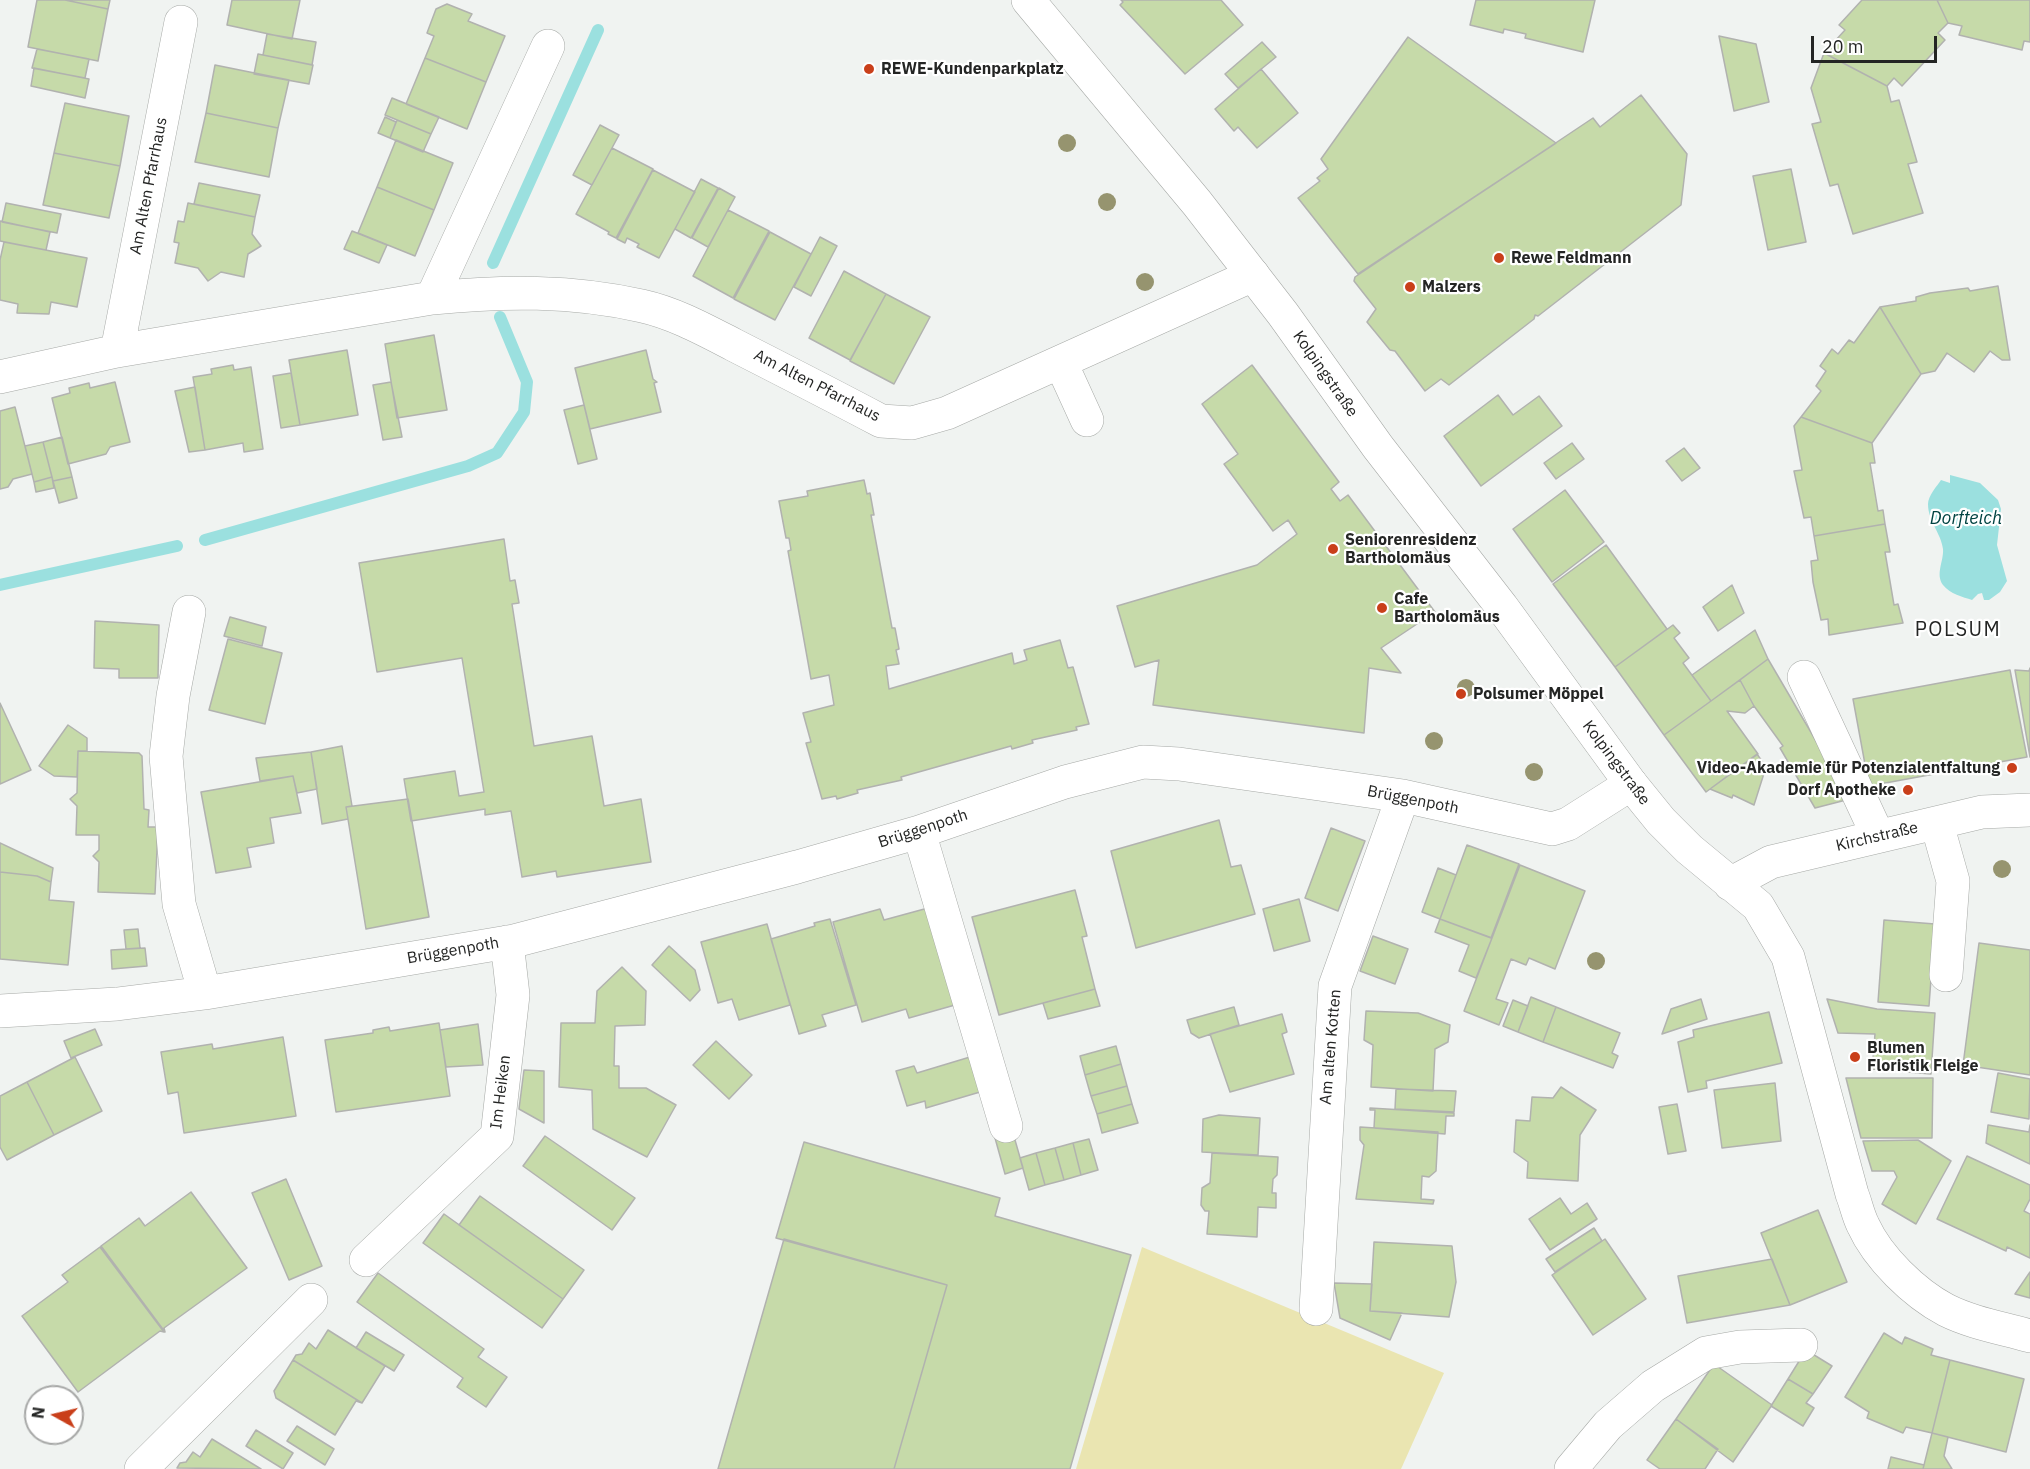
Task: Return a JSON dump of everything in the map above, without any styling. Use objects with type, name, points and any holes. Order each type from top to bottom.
[{"type":"street","name":"Kolpingstraße","points":[[1028,0],[1197,203],[1253,275],[1378,447],[1502,607],[1631,784],[1682,842],[1758,906],[1788,957],[1863,1226],[1886,1258],[1904,1278],[1945,1309],[1974,1321],[2030,1336]]},
{"type":"street","name":"Am Alten Pfarrhaus","points":[[117,351],[181,22]]},
{"type":"street","points":[[432,298],[548,45]]},
{"type":"street","name":"Am Alten Pfarrhaus","points":[[0,377],[117,351],[432,298],[482,293],[533,292],[583,295],[644,306],[687,322],[880,420],[912,423],[938,415],[1061,363],[1253,275]]},
{"type":"street","points":[[1061,363],[1087,420]]},
{"type":"street","points":[[189,612],[173,696],[166,756],[179,903],[205,993]]},
{"type":"street","points":[[1804,677],[1878,836]]},
{"type":"street","name":"Brüggenpoth","points":[[0,1011],[117,1004],[205,993],[507,942],[797,867],[919,831],[1065,782],[1143,762],[1179,764],[1403,795],[1552,829],[1569,824],[1631,784]]},
{"type":"street","name":"Am alten Kotten","points":[[1316,1309],[1335,986],[1403,795]]},
{"type":"street","name":"Kirchstraße","points":[[1730,884],[1771,862],[1982,812],[2030,810]]},
{"type":"street","points":[[1937,824],[1953,882],[1946,975]]},
{"type":"street","points":[[919,831],[1006,1126]]},
{"type":"street","name":"Im Heiken","points":[[366,1260],[497,1136],[513,995],[507,942]]},
{"type":"street","points":[[141,1469],[311,1300]]},
{"type":"street","points":[[1571,1469],[1608,1425],[1653,1386],[1706,1353],[1740,1347],[1801,1345]]},
{"type":"shaded area","points":[[1142,1247],[1444,1373],[1401,1469],[1076,1469]]},
{"type":"water","name":"Dorfteich","points":[[1950,475],[1980,483],[1998,500],[2001,509],[1997,545],[2007,581],[2000,592],[1989,600],[1984,600],[1982,593],[1972,600],[1957,595],[1949,591],[1941,581],[1943,549],[1930,516],[1928,501],[1941,480],[1950,483]]},
{"type":"building","points":[[37,0],[65,0],[108,9],[98,61],[28,47]]},
{"type":"building","points":[[65,0],[110,0],[108,9]]},
{"type":"building","points":[[232,0],[300,0],[292,39],[227,25]]},
{"type":"building","points":[[1121,0],[1221,0],[1243,25],[1185,74],[1120,5],[1123,2]]},
{"type":"building","points":[[1476,0],[1595,0],[1583,52],[1525,38],[1526,34],[1504,29],[1503,33],[1470,25]]},
{"type":"building","points":[[1862,0],[1937,0],[1948,23],[1938,33],[1945,40],[1902,86],[1894,78],[1887,86],[1824,53],[1845,30],[1839,25]]},
{"type":"building","points":[[1937,0],[2030,0],[2030,42],[2024,41],[2022,50],[1959,35],[1962,26],[1948,23]]},
{"type":"building","points":[[447,4],[472,14],[468,21],[505,36],[486,82],[425,58],[434,36],[427,33],[436,9]]},
{"type":"building","points":[[267,34],[316,42],[312,65],[263,55]]},
{"type":"building","points":[[1719,36],[1756,44],[1769,102],[1734,111]]},
{"type":"building","points":[[1408,37],[1556,143],[1358,274],[1298,198],[1320,181],[1317,178],[1328,169],[1321,159]]},
{"type":"building","points":[[1262,42],[1276,57],[1238,88],[1225,74]]},
{"type":"building","points":[[37,49],[89,59],[85,78],[32,68]]},
{"type":"building","points":[[1824,53],[1887,86],[1891,102],[1899,100],[1917,162],[1908,164],[1923,213],[1853,234],[1838,184],[1830,186],[1812,124],[1821,122],[1811,88]]},
{"type":"building","points":[[258,54],[313,65],[309,84],[254,74]]},
{"type":"building","points":[[425,58],[486,82],[467,129],[406,104]]},
{"type":"building","points":[[215,65],[289,80],[278,128],[206,113]]},
{"type":"building","points":[[34,68],[89,79],[85,98],[31,86]]},
{"type":"building","points":[[1261,69],[1298,113],[1257,148],[1238,127],[1234,131],[1215,109]]},
{"type":"building","name":"Rewe Feldmann","points":[[1641,95],[1687,154],[1681,205],[1538,316],[1535,315],[1534,319],[1449,385],[1441,379],[1425,391],[1395,351],[1390,350],[1367,322],[1376,309],[1354,281],[1355,277],[1593,118],[1600,127]]},
{"type":"building","points":[[392,98],[439,117],[431,134],[385,115]]},
{"type":"building","points":[[65,103],[129,116],[120,166],[54,153]]},
{"type":"building","points":[[206,113],[278,128],[269,177],[195,162]]},
{"type":"building","points":[[385,117],[396,122],[390,138],[378,133]]},
{"type":"building","points":[[397,120],[431,134],[423,152],[390,138]]},
{"type":"building","points":[[600,125],[619,135],[592,185],[573,175]]},
{"type":"building","points":[[396,140],[453,163],[434,210],[377,187]]},
{"type":"building","points":[[612,148],[653,169],[616,238],[576,214]]},
{"type":"building","points":[[54,153],[120,166],[109,218],[43,205]]},
{"type":"building","points":[[1791,169],[1806,242],[1768,250],[1753,176]]},
{"type":"building","points":[[653,170],[695,192],[659,258],[637,247],[639,244],[627,238],[625,243],[617,239]]},
{"type":"building","points":[[701,179],[718,188],[691,238],[675,229]]},
{"type":"building","points":[[199,183],[260,195],[255,217],[194,204]]},
{"type":"building","points":[[377,187],[434,210],[415,256],[358,233]]},
{"type":"building","points":[[719,188],[735,197],[708,247],[692,238]]},
{"type":"building","points":[[6,203],[61,214],[57,233],[2,222]]},
{"type":"building","points":[[188,203],[255,217],[252,234],[261,246],[248,254],[244,277],[221,272],[208,281],[198,268],[175,263],[179,243],[174,242],[178,221],[184,222]]},
{"type":"building","points":[[728,210],[769,231],[733,298],[693,276]]},
{"type":"building","points":[[0,221],[50,232],[46,250],[0,241]]},
{"type":"building","points":[[352,231],[387,245],[379,263],[344,249]]},
{"type":"building","points":[[770,232],[811,254],[775,320],[734,299]]},
{"type":"building","points":[[820,237],[837,246],[811,296],[794,287]]},
{"type":"building","points":[[4,242],[87,258],[77,307],[51,302],[49,314],[17,313],[18,304],[0,300],[0,260]]},
{"type":"building","points":[[844,271],[886,294],[850,360],[809,338]]},
{"type":"building","points":[[1998,286],[2010,360],[2002,360],[1990,351],[1974,372],[1947,353],[1935,371],[1921,374],[1880,307],[1916,301],[1916,297],[1930,293],[1968,288],[1970,291]]},
{"type":"building","points":[[886,294],[930,317],[894,384],[850,361]]},
{"type":"building","points":[[1880,307],[1921,374],[1872,443],[1801,417],[1821,391],[1816,386],[1826,371],[1820,366],[1832,349],[1838,354],[1849,340],[1854,343]]},
{"type":"building","points":[[434,335],[447,410],[397,418],[385,344]]},
{"type":"building","points":[[347,350],[358,415],[300,425],[289,360]]},
{"type":"building","points":[[646,350],[653,379],[657,382],[654,383],[661,412],[590,429],[575,368]]},
{"type":"building","points":[[233,365],[234,370],[251,367],[263,449],[244,452],[243,443],[205,450],[193,377],[212,374],[211,369]]},
{"type":"building","name":"Seniorenresidenz Bartholomäus","points":[[1252,365],[1339,482],[1331,489],[1340,501],[1348,495],[1435,612],[1381,648],[1401,673],[1369,668],[1364,733],[1153,705],[1159,660],[1135,667],[1117,606],[1257,565],[1297,534],[1288,520],[1273,531],[1224,464],[1238,454],[1202,404]]},
{"type":"building","points":[[291,373],[300,425],[281,428],[273,376]]},
{"type":"building","points":[[115,382],[130,442],[110,447],[106,454],[68,464],[52,398],[70,393],[69,388],[89,383],[90,388]]},
{"type":"building","points":[[391,382],[402,437],[383,440],[373,385]]},
{"type":"building","points":[[195,387],[205,450],[189,452],[175,391]]},
{"type":"building","points":[[1498,395],[1513,415],[1539,396],[1562,426],[1481,486],[1444,436]]},
{"type":"building","points":[[584,405],[597,459],[578,464],[564,410]]},
{"type":"building","points":[[15,407],[32,474],[13,479],[8,487],[0,489],[0,411]]},
{"type":"building","points":[[1801,417],[1872,443],[1875,463],[1870,463],[1878,511],[1883,510],[1885,524],[1814,536],[1811,517],[1804,518],[1794,471],[1802,470],[1794,426]]},
{"type":"building","points":[[62,437],[72,477],[53,481],[43,442]]},
{"type":"building","points":[[43,442],[52,477],[34,482],[25,446]]},
{"type":"building","points":[[1572,443],[1584,459],[1556,479],[1544,463]]},
{"type":"building","points":[[1684,448],[1700,468],[1682,481],[1666,461]]},
{"type":"building","points":[[52,477],[54,488],[36,492],[34,482]]},
{"type":"building","points":[[72,477],[77,498],[59,503],[53,481]]},
{"type":"building","points":[[864,480],[867,494],[870,493],[874,515],[871,515],[892,628],[895,628],[899,649],[896,650],[899,664],[886,666],[889,689],[1012,653],[1014,664],[1027,660],[1024,650],[1060,640],[1068,668],[1073,667],[1089,724],[1076,727],[1077,730],[1032,740],[1033,743],[1012,749],[1011,746],[901,777],[902,780],[857,790],[858,793],[837,799],[836,796],[822,799],[806,743],[811,742],[803,713],[834,705],[829,675],[811,679],[788,551],[791,550],[789,538],[786,538],[779,501],[808,496],[807,491]]},
{"type":"building","points":[[1565,490],[1604,542],[1552,582],[1513,529]]},
{"type":"building","points":[[1885,524],[1890,552],[1885,552],[1894,605],[1898,604],[1903,623],[1829,635],[1828,619],[1821,620],[1813,582],[1811,561],[1818,560],[1814,536]]},
{"type":"building","points":[[504,539],[510,581],[515,580],[519,603],[512,604],[534,746],[592,736],[604,806],[641,799],[651,862],[557,877],[556,871],[522,877],[511,811],[485,815],[485,809],[411,821],[404,779],[455,771],[459,796],[484,792],[462,658],[377,672],[359,563]]},
{"type":"building","points":[[1606,545],[1667,629],[1615,667],[1553,584]]},
{"type":"building","points":[[1732,585],[1744,613],[1718,631],[1703,607]]},
{"type":"building","points":[[230,617],[266,627],[262,646],[224,636]]},
{"type":"building","points":[[95,621],[159,625],[158,678],[119,678],[119,669],[94,668]]},
{"type":"building","points":[[1673,625],[1680,633],[1674,638],[1689,658],[1683,663],[1711,701],[1664,735],[1615,667]]},
{"type":"building","points":[[1755,630],[1768,659],[1711,701],[1692,675]]},
{"type":"building","points":[[228,639],[282,653],[265,724],[209,710]]},
{"type":"building","points":[[1768,659],[1850,799],[1815,808],[1780,748],[1783,746],[1754,706],[1740,680]]},
{"type":"building","points":[[2030,668],[2030,757],[2015,670],[2029,671]]},
{"type":"building","points":[[2010,670],[2027,757],[1869,786],[1853,699]]},
{"type":"building","points":[[1740,680],[1754,706],[1745,713],[1727,711],[1758,754],[1706,792],[1664,735]]},
{"type":"building","points":[[0,703],[31,770],[0,784]]},
{"type":"building","points":[[68,725],[87,738],[87,751],[78,751],[77,777],[54,776],[39,766]]},
{"type":"building","points":[[342,746],[352,806],[346,807],[348,819],[322,824],[311,752]]},
{"type":"building","points":[[78,751],[139,753],[142,756],[144,809],[149,810],[148,827],[158,827],[155,894],[98,892],[99,862],[93,856],[99,850],[99,835],[76,835],[77,806],[70,799],[77,793]]},
{"type":"building","points":[[311,752],[317,789],[297,793],[293,776],[260,781],[256,758]]},
{"type":"building","points":[[1757,754],[1766,767],[1754,805],[1733,795],[1732,798],[1710,789]]},
{"type":"building","points":[[293,776],[301,813],[270,818],[274,843],[247,848],[251,867],[216,873],[201,792]]},
{"type":"building","points":[[408,799],[429,917],[366,929],[346,807]]},
{"type":"building","points":[[1219,820],[1231,867],[1241,865],[1255,914],[1136,948],[1111,851]]},
{"type":"building","points":[[1331,828],[1365,841],[1338,911],[1305,898]]},
{"type":"building","points":[[0,843],[53,868],[51,882],[37,876],[0,872]]},
{"type":"building","points":[[1467,845],[1519,864],[1491,938],[1440,919]]},
{"type":"building","points":[[1520,865],[1585,891],[1555,969],[1529,958],[1526,965],[1511,959],[1496,999],[1508,1003],[1499,1025],[1464,1011]]},
{"type":"building","points":[[1438,868],[1456,875],[1440,919],[1422,912]]},
{"type":"building","points":[[0,872],[37,876],[51,882],[49,900],[74,902],[68,965],[0,959]]},
{"type":"building","points":[[1075,890],[1087,936],[1082,937],[1095,989],[999,1015],[972,917]]},
{"type":"building","points":[[1299,899],[1310,941],[1274,951],[1263,909]]},
{"type":"building","points":[[928,908],[955,1005],[909,1018],[906,1009],[862,1022],[833,922],[880,909],[884,920]]},
{"type":"building","points":[[830,919],[856,1005],[822,1015],[826,1026],[799,1034],[771,939],[815,926],[814,923]]},
{"type":"building","points":[[1440,919],[1492,938],[1476,978],[1459,971],[1469,945],[1435,932]]},
{"type":"building","points":[[1884,920],[1935,924],[1929,1006],[1878,1002]]},
{"type":"building","points":[[767,924],[790,1005],[739,1020],[732,999],[718,1003],[701,942]]},
{"type":"building","points":[[138,929],[140,948],[126,949],[124,930]]},
{"type":"building","points":[[1373,936],[1408,949],[1395,984],[1360,971]]},
{"type":"building","points":[[1979,943],[2030,950],[2030,1075],[1963,1065]]},
{"type":"building","points":[[669,946],[695,970],[700,990],[690,1001],[652,965]]},
{"type":"building","points":[[145,948],[147,966],[112,969],[111,950]]},
{"type":"building","points":[[622,967],[646,991],[645,1025],[615,1026],[614,1066],[619,1066],[619,1088],[646,1088],[676,1105],[647,1157],[593,1129],[592,1090],[559,1087],[561,1023],[595,1023],[597,991]]},
{"type":"building","points":[[1095,989],[1100,1006],[1048,1019],[1043,1003]]},
{"type":"building","points":[[1531,997],[1556,1007],[1543,1042],[1518,1032]]},
{"type":"building","points":[[1701,999],[1707,1019],[1662,1034],[1671,1009]]},
{"type":"building","points":[[1827,999],[1877,1009],[1935,1013],[1931,1074],[1872,1069],[1875,1034],[1838,1033]]},
{"type":"building","points":[[1513,1000],[1528,1006],[1518,1032],[1503,1026]]},
{"type":"building","points":[[1234,1007],[1239,1025],[1199,1038],[1191,1033],[1187,1020]]},
{"type":"building","points":[[1556,1007],[1620,1033],[1612,1053],[1618,1056],[1613,1068],[1543,1042]]},
{"type":"building","points":[[1366,1011],[1418,1013],[1450,1025],[1448,1042],[1435,1049],[1433,1091],[1371,1087],[1373,1045],[1364,1040]]},
{"type":"building","points":[[1769,1012],[1782,1063],[1706,1081],[1707,1088],[1688,1092],[1678,1042],[1694,1037],[1693,1030]]},
{"type":"building","points":[[1282,1014],[1287,1032],[1282,1034],[1294,1074],[1230,1092],[1210,1034]]},
{"type":"building","points":[[439,1023],[450,1096],[336,1112],[325,1040],[373,1033],[373,1030],[389,1027],[390,1031]]},
{"type":"building","points":[[478,1024],[483,1065],[446,1067],[440,1030]]},
{"type":"building","points":[[95,1029],[102,1045],[71,1058],[64,1041]]},
{"type":"building","points":[[283,1037],[296,1116],[184,1133],[178,1092],[168,1094],[161,1052],[212,1044],[213,1049]]},
{"type":"building","points":[[716,1041],[752,1075],[729,1099],[693,1065]]},
{"type":"building","points":[[1116,1046],[1121,1064],[1085,1075],[1080,1056]]},
{"type":"building","points":[[75,1057],[102,1111],[54,1135],[27,1082]]},
{"type":"building","points":[[970,1057],[980,1092],[926,1108],[925,1101],[907,1106],[896,1071],[914,1066],[917,1073]]},
{"type":"building","points":[[1121,1064],[1127,1086],[1091,1096],[1085,1075]]},
{"type":"building","points":[[524,1070],[544,1071],[544,1123],[519,1109]]},
{"type":"building","points":[[1998,1073],[2030,1079],[2029,1119],[1991,1112]]},
{"type":"building","points":[[1846,1078],[1933,1078],[1932,1138],[1861,1138]]},
{"type":"building","points":[[27,1082],[54,1135],[7,1160],[0,1147],[0,1096]]},
{"type":"building","points":[[1775,1083],[1781,1141],[1722,1148],[1714,1090]]},
{"type":"building","points":[[1127,1086],[1132,1104],[1097,1114],[1091,1096]]},
{"type":"building","points":[[1561,1087],[1596,1110],[1580,1135],[1578,1181],[1527,1178],[1528,1162],[1514,1152],[1516,1120],[1530,1121],[1532,1097],[1553,1098]]},
{"type":"building","points":[[1396,1089],[1456,1091],[1454,1112],[1395,1109]]},
{"type":"building","points":[[1132,1104],[1138,1123],[1102,1133],[1097,1114]]},
{"type":"building","points":[[1677,1104],[1686,1151],[1668,1154],[1659,1107]]},
{"type":"building","points":[[1370,1108],[1454,1113],[1454,1116],[1446,1116],[1445,1134],[1374,1128],[1375,1110],[1370,1110]]},
{"type":"building","points":[[1219,1115],[1260,1118],[1258,1155],[1202,1152],[1203,1119]]},
{"type":"building","points":[[1988,1125],[2029,1132],[2030,1125],[2030,1164],[1986,1143]]},
{"type":"building","points":[[1360,1127],[1438,1132],[1436,1171],[1429,1177],[1422,1176],[1421,1199],[1434,1200],[1433,1204],[1356,1199],[1364,1145],[1360,1140]]},
{"type":"building","points":[[1013,1133],[1023,1168],[1005,1174],[995,1138]]},
{"type":"building","points":[[545,1136],[635,1198],[612,1230],[523,1166]]},
{"type":"building","points":[[1089,1139],[1098,1170],[1081,1175],[1073,1143]]},
{"type":"building","points":[[1918,1140],[1951,1161],[1916,1224],[1882,1204],[1897,1177],[1894,1171],[1872,1171],[1863,1141]]},
{"type":"building","points":[[804,1142],[1000,1198],[995,1216],[1131,1255],[1070,1469],[894,1469],[947,1285],[776,1238]]},
{"type":"building","points":[[1073,1143],[1081,1175],[1064,1180],[1055,1148]]},
{"type":"building","points":[[1055,1148],[1064,1180],[1045,1185],[1036,1153]]},
{"type":"building","points":[[1036,1153],[1045,1185],[1029,1190],[1020,1158]]},
{"type":"building","points":[[1212,1153],[1278,1157],[1277,1175],[1273,1179],[1272,1193],[1276,1193],[1276,1208],[1258,1207],[1257,1237],[1207,1234],[1209,1211],[1205,1211],[1201,1205],[1202,1188],[1210,1183]]},
{"type":"building","points":[[1967,1156],[2030,1185],[2030,1199],[2024,1211],[2030,1214],[2030,1258],[2007,1247],[2006,1251],[1937,1219]]},
{"type":"building","points":[[286,1179],[322,1266],[289,1280],[252,1193]]},
{"type":"building","points":[[191,1192],[247,1268],[164,1328],[165,1332],[101,1246],[139,1218],[145,1226]]},
{"type":"building","points":[[480,1196],[584,1270],[563,1299],[459,1225]]},
{"type":"building","points":[[1560,1198],[1571,1214],[1587,1203],[1597,1219],[1550,1250],[1529,1219]]},
{"type":"building","points":[[1818,1210],[1847,1282],[1790,1305],[1761,1233]]},
{"type":"building","points":[[444,1214],[563,1299],[542,1328],[423,1243]]},
{"type":"building","points":[[1594,1228],[1602,1241],[1555,1272],[1546,1259]]},
{"type":"building","points":[[784,1239],[947,1285],[894,1469],[718,1469]]},
{"type":"building","points":[[1605,1239],[1646,1299],[1593,1335],[1552,1275]]},
{"type":"building","points":[[1374,1242],[1452,1246],[1456,1282],[1449,1317],[1370,1311]]},
{"type":"building","points":[[100,1247],[164,1332],[160,1331],[84,1388],[84,1385],[73,1385],[22,1316],[68,1282],[62,1275]]},
{"type":"building","points":[[1772,1259],[1790,1305],[1687,1323],[1678,1276]]},
{"type":"building","points":[[2030,1272],[2030,1298],[2015,1294]]},
{"type":"building","points":[[378,1273],[484,1349],[478,1357],[507,1377],[486,1407],[457,1387],[463,1378],[357,1302]]},
{"type":"building","points":[[1334,1283],[1372,1284],[1370,1311],[1402,1313],[1390,1340],[1340,1318]]},
{"type":"building","points":[[328,1330],[385,1366],[362,1403],[293,1360],[296,1355],[302,1354],[309,1343],[316,1349]]},
{"type":"building","points":[[366,1332],[404,1355],[394,1371],[356,1348]]},
{"type":"building","points":[[1884,1333],[1902,1344],[1905,1337],[1933,1349],[1931,1355],[1950,1360],[1932,1433],[1906,1427],[1903,1433],[1867,1418],[1869,1412],[1845,1397]]},
{"type":"building","points":[[1806,1350],[1832,1366],[1813,1394],[1788,1379]]},
{"type":"building","points":[[293,1360],[362,1403],[356,1401],[335,1435],[276,1398],[274,1391]]},
{"type":"building","points":[[1950,1360],[2024,1379],[2006,1452],[1932,1433]]},
{"type":"building","points":[[1714,1364],[1772,1405],[1733,1462],[1676,1419]]},
{"type":"building","points":[[1788,1379],[1813,1394],[1806,1403],[1814,1408],[1803,1426],[1771,1406]]},
{"type":"building","points":[[1676,1419],[1718,1449],[1705,1469],[1660,1469],[1647,1460]]},
{"type":"building","points":[[297,1426],[334,1449],[325,1465],[287,1441]]},
{"type":"building","points":[[256,1430],[293,1453],[283,1469],[246,1446]]},
{"type":"building","points":[[1932,1433],[1948,1437],[1944,1456],[1952,1469],[1923,1469]]},
{"type":"building","points":[[212,1439],[261,1469],[177,1468],[180,1463],[186,1462],[193,1452],[200,1457]]},
{"type":"building","points":[[1891,1457],[1924,1465],[1923,1469],[1888,1469]]},
{"type":"waterway","points":[[493,263],[598,30]]},
{"type":"waterway","points":[[205,540],[468,466],[497,453],[524,412],[527,382],[500,317]]},
{"type":"waterway","points":[[0,585],[177,546]]},
{"type":"place","name":"REWE-Kundenparkplatz","points":[[869,69]]},
{"type":"place","name":"Rewe Feldmann","points":[[1499,258]]},
{"type":"place","name":"Malzers","points":[[1410,287]]},
{"type":"place","name":"Seniorenresidenz Bartholomäus","points":[[1333,549]]},
{"type":"place","name":"Cafe Bartholomäus","points":[[1382,608]]},
{"type":"place","name":"Polsumer Möppel","points":[[1461,694]]},
{"type":"place","name":"Video-Akademie für Potenzialentfaltung","points":[[2012,768]]},
{"type":"place","name":"Dorf Apotheke","points":[[1908,790]]},
{"type":"place","name":"Blumen Floristik Fleige","points":[[1855,1057]]},
{"type":"district","name":"POLSUM","points":[[1958,630]]}]
